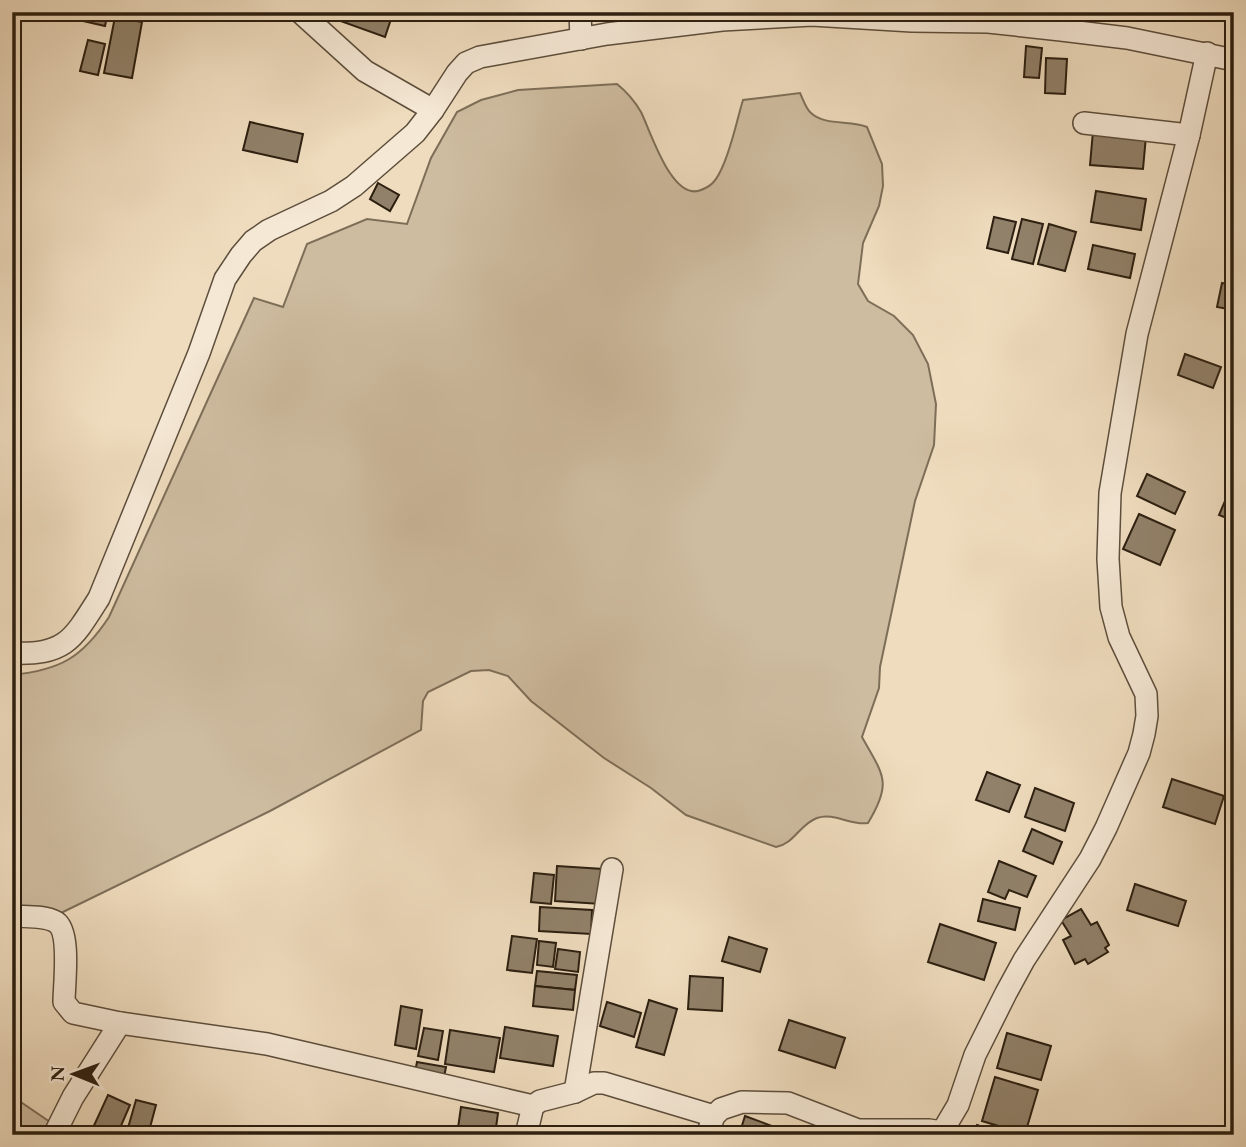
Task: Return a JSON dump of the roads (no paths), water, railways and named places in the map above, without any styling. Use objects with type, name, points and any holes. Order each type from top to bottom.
[{"type":"street","points":[[300,12],[365,71],[433,110]]},
{"type":"street","points":[[580,12],[581,38]]},
{"type":"street","points":[[12,653],[50,651],[66,642],[99,598],[200,353],[225,279],[240,255],[253,241],[269,230],[331,201],[354,186],[415,133],[466,62],[581,38],[607,23],[812,14],[912,21],[988,22],[1127,38],[1207,53],[1234,61]]},
{"type":"street","points":[[526,1135],[533,1106],[540,1101],[575,1092],[594,1083],[604,1083],[711,1125],[721,1109],[742,1102],[788,1103],[858,1130],[929,1130],[942,1133],[958,1105],[975,1055],[1006,993],[1024,960],[1090,859],[1106,828],[1139,753],[1144,734],[1146,694],[1119,637],[1111,607],[1108,559],[1110,493],[1137,334],[1189,135],[1207,53]]},
{"type":"street","points":[[1084,123],[1189,135]]},
{"type":"street","points":[[575,1092],[612,869]]},
{"type":"street","points":[[12,916],[48,918],[59,924],[65,937],[64,1003],[73,1013],[120,1023],[267,1044],[533,1106]]},
{"type":"street","points":[[54,1135],[73,1097],[120,1023]]}]
